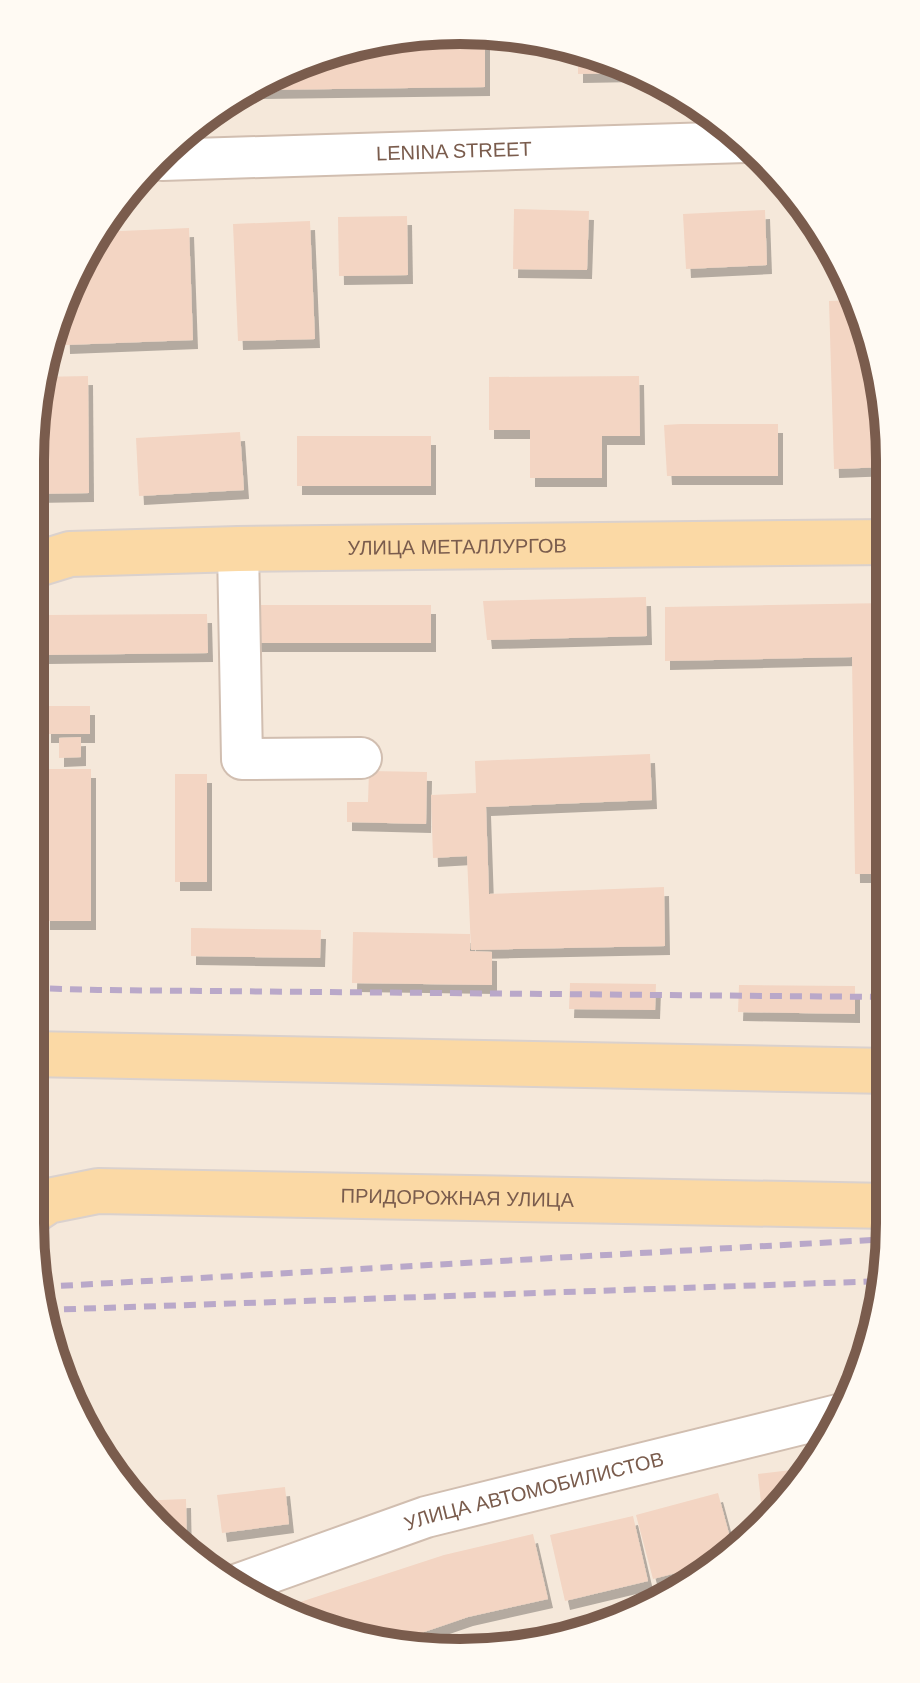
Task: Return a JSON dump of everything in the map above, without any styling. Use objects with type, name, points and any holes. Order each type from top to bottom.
[{"type":"main road","name":"УЛИЦА МЕТАЛЛУРГОВ","points":[[44,562],[70,554],[238,549],[876,542]]},
{"type":"main road","points":[[44,1054],[876,1071]]},
{"type":"main road","name":"ПРИДОРОЖНАЯ УЛИЦА","points":[[44,1204],[98,1191],[876,1206]]},
{"type":"street","name":"LENINA STREET","points":[[173,160],[728,143]]},
{"type":"street","points":[[238,549],[242,759],[361,758]]},
{"type":"street","name":"УЛИЦА АВТОМОБИЛИСТОВ","points":[[248,1581],[426,1517],[827,1418]]},
{"type":"shaded area","points":[[487,45],[568,58],[644,87],[691,114],[734,147],[773,186],[806,229],[833,276],[854,326],[872,406],[876,460],[875,1250],[862,1331],[833,1407],[806,1454],[754,1517],[691,1569],[644,1596],[568,1625],[514,1635],[460,1639],[379,1631],[326,1617],[252,1583],[186,1536],[147,1497],[114,1454],[76,1382],[58,1331],[45,1250],[45,433],[58,352],[87,276],[130,207],[186,147],[252,100],[326,66],[406,48]]},
{"type":"building","points":[[460,44],[485,45],[485,87],[271,90],[352,58],[406,48]]},
{"type":"building","points":[[578,61],[612,73],[578,74]]},
{"type":"building","points":[[514,209],[589,211],[587,270],[513,269]]},
{"type":"building","points":[[765,210],[767,265],[686,269],[683,214]]},
{"type":"building","points":[[407,216],[408,275],[339,276],[338,217]]},
{"type":"building","points":[[310,221],[315,339],[238,341],[233,224]]},
{"type":"building","points":[[189,228],[193,340],[65,345],[65,330],[76,301],[113,231]]},
{"type":"building","points":[[844,300],[862,352],[872,406],[876,467],[834,469],[829,301]]},
{"type":"building","points":[[88,376],[89,493],[44,494],[45,433],[53,377]]},
{"type":"building","points":[[639,376],[640,436],[602,436],[602,478],[530,478],[530,430],[489,430],[489,377]]},
{"type":"building","points":[[778,424],[778,476],[667,476],[664,425]]},
{"type":"building","points":[[240,432],[244,490],[139,496],[136,438]]},
{"type":"building","points":[[297,436],[431,436],[431,486],[297,486]]},
{"type":"building","points":[[646,597],[647,636],[487,640],[483,601]]},
{"type":"building","points":[[876,603],[876,874],[855,874],[852,657],[665,661],[665,607]]},
{"type":"building","points":[[253,605],[431,605],[431,643],[253,643]]},
{"type":"building","points":[[207,614],[208,653],[44,655],[44,615]]},
{"type":"building","points":[[46,706],[90,706],[90,734],[46,734]]},
{"type":"building","points":[[81,737],[81,757],[59,758],[59,738]]},
{"type":"building","points":[[650,754],[652,800],[486,807],[489,894],[664,887],[665,946],[471,950],[467,856],[433,858],[431,795],[476,793],[475,761]]},
{"type":"building","points":[[45,769],[91,769],[91,921],[45,921]]},
{"type":"building","points":[[369,771],[427,772],[426,824],[347,822],[347,802],[368,802]]},
{"type":"building","points":[[175,774],[207,774],[207,882],[175,882]]},
{"type":"building","points":[[191,928],[321,930],[320,958],[191,956]]},
{"type":"building","points":[[353,932],[470,934],[470,951],[492,952],[492,985],[352,983]]},
{"type":"building","points":[[570,983],[656,984],[655,1010],[569,1009]]},
{"type":"building","points":[[739,985],[855,986],[855,1014],[738,1012]]},
{"type":"building","points":[[795,1470],[762,1509],[758,1474]]},
{"type":"building","points":[[285,1487],[289,1524],[222,1533],[217,1495]]},
{"type":"building","points":[[718,1493],[730,1539],[691,1569],[653,1579],[636,1515]]},
{"type":"building","points":[[186,1499],[187,1537],[166,1517],[150,1500]]},
{"type":"building","points":[[633,1516],[648,1581],[565,1601],[550,1535]]},
{"type":"building","points":[[533,1534],[548,1599],[468,1617],[413,1636],[352,1625],[294,1604],[444,1555]]},
{"type":"railway","points":[[44,988],[876,997]]},
{"type":"railway","points":[[49,1287],[875,1240]]},
{"type":"railway","points":[[53,1310],[871,1281]]}]
